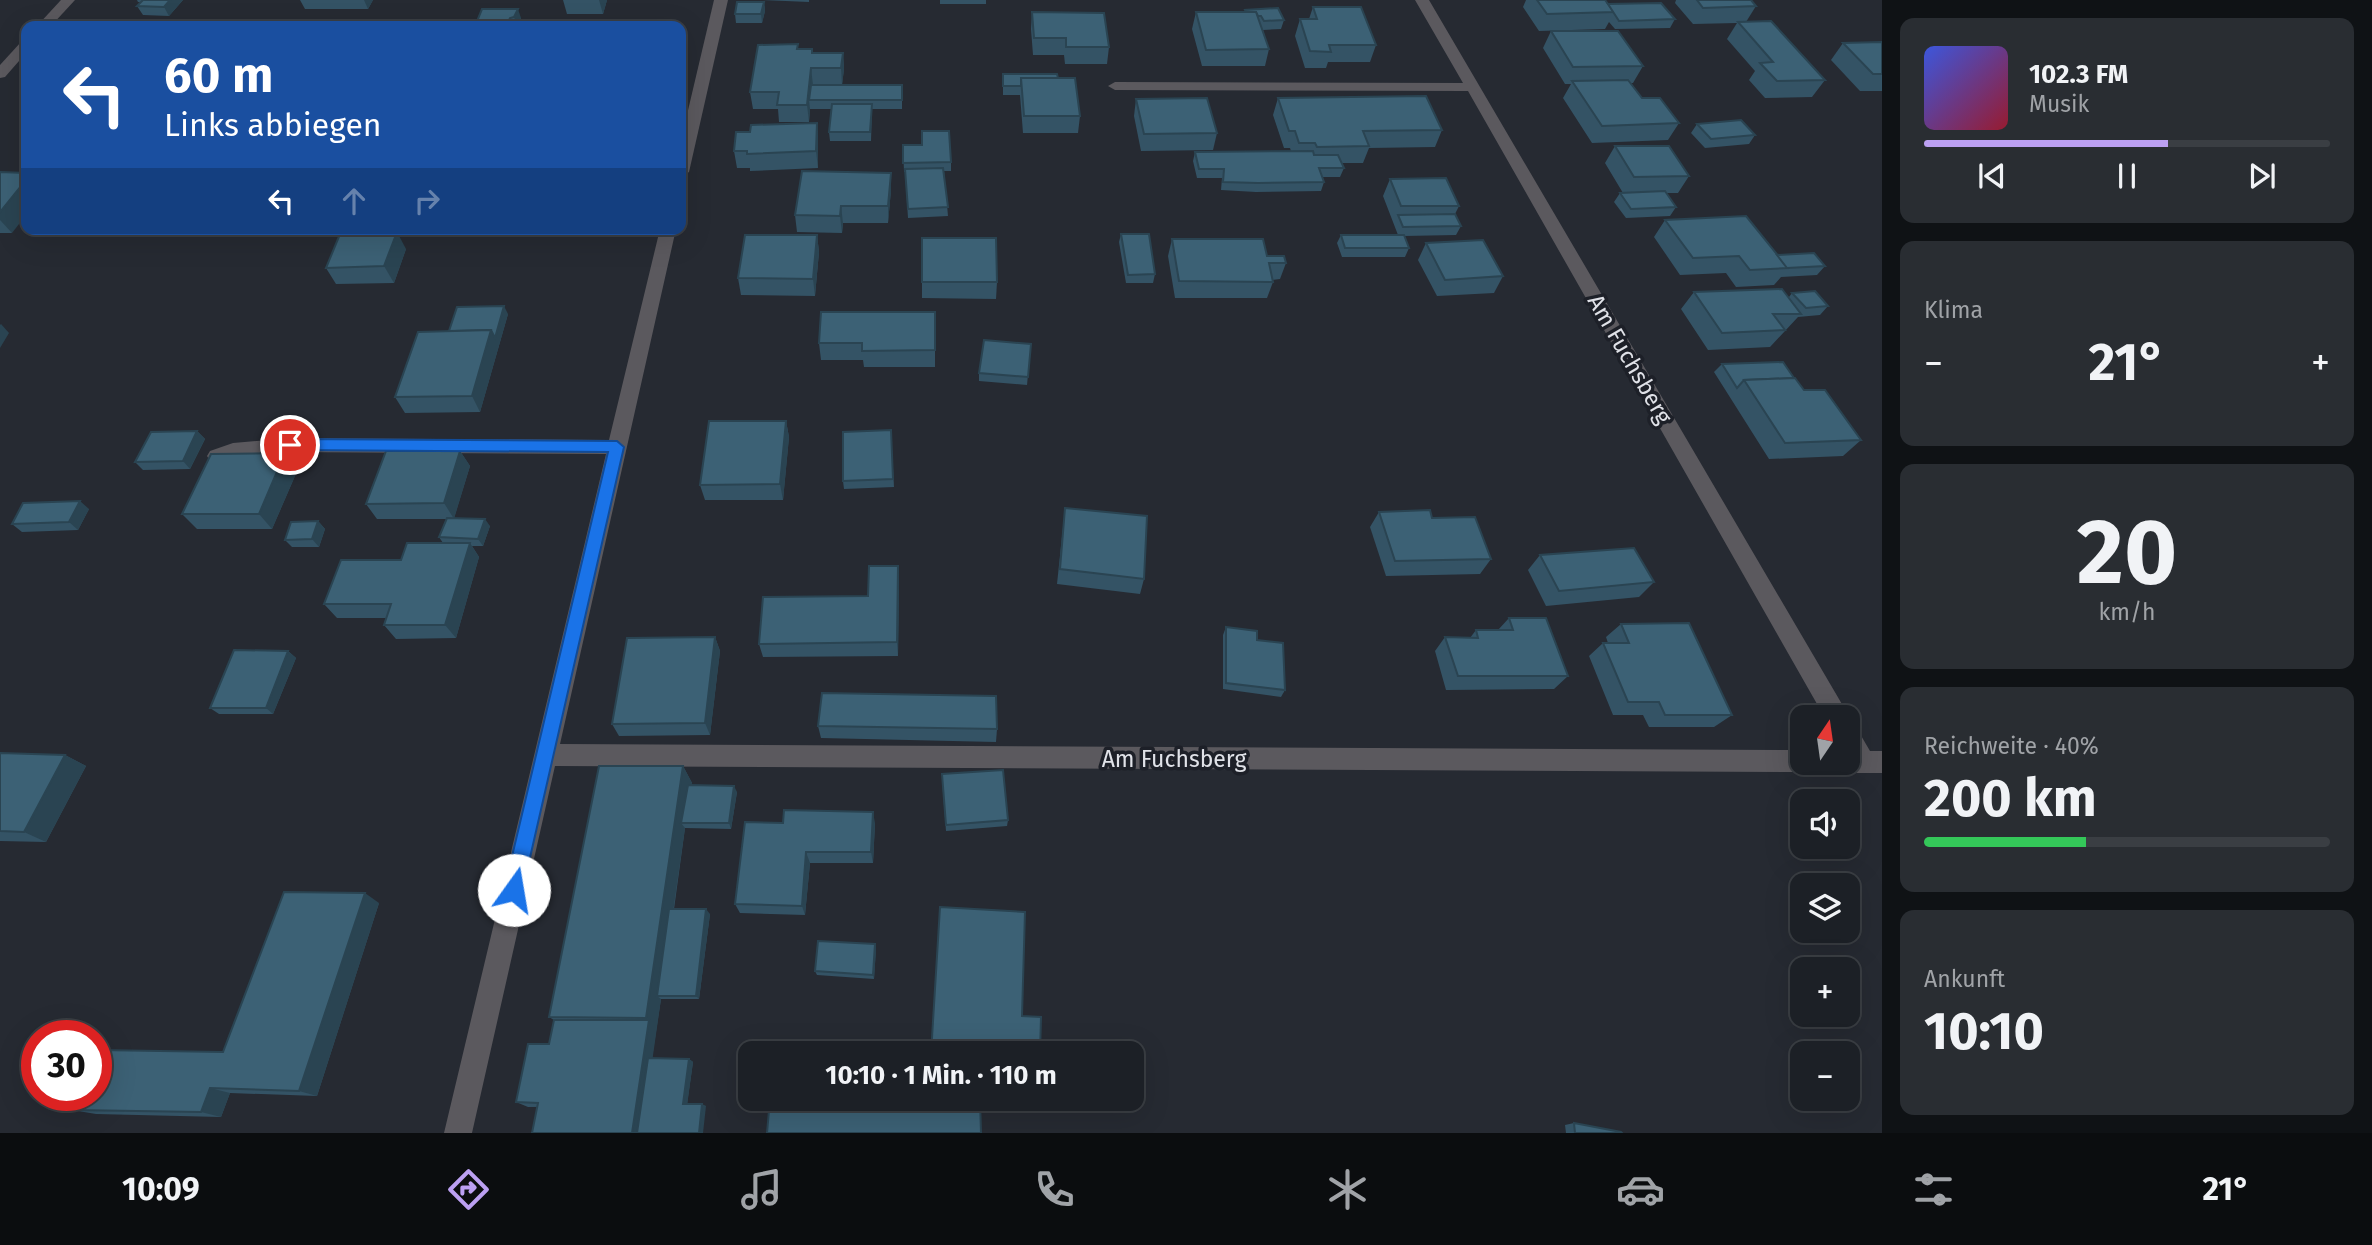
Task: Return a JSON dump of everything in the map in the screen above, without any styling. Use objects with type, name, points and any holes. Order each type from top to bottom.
[{"type":"street","points":[[49,21],[68,0]]},
{"type":"street","points":[[686,150],[721,0]]},
{"type":"street","name":"Am Fuchsberg","points":[[1422,0],[1830,705]]},
{"type":"street","points":[[0,74],[21,51]]},
{"type":"street","points":[[1115,86],[1473,87]]},
{"type":"street","points":[[458,1133],[666,235]]},
{"type":"street","points":[[217,456],[233,450],[290,445],[617,447]]},
{"type":"street","name":"Am Fuchsberg","points":[[545,755],[1790,761]]},
{"type":"building","points":[[143,0],[170,0],[164,7],[137,6]]},
{"type":"building","points":[[1537,0],[1605,0],[1614,12],[1547,14]]},
{"type":"building","points":[[1697,0],[1751,0],[1756,6],[1703,8]]},
{"type":"building","points":[[737,2],[764,2],[761,14],[735,14]]},
{"type":"building","points":[[1661,3],[1675,19],[1619,21],[1608,4]]},
{"type":"building","points":[[1313,7],[1361,7],[1376,45],[1329,45],[1331,52],[1310,51],[1300,19],[1317,19]]},
{"type":"building","points":[[1278,8],[1284,20],[1264,21],[1256,12],[1245,10]]},
{"type":"building","points":[[482,9],[518,9],[508,21],[477,21]]},
{"type":"building","points":[[1032,12],[1104,13],[1109,47],[1066,47],[1066,38],[1034,38]]},
{"type":"building","points":[[1196,12],[1256,12],[1269,49],[1206,50]]},
{"type":"building","points":[[1771,21],[1825,80],[1777,81],[1760,63],[1773,62],[1738,22]]},
{"type":"building","points":[[1551,31],[1618,31],[1643,66],[1573,67]]},
{"type":"building","points":[[1882,42],[1882,74],[1873,74],[1843,43]]},
{"type":"building","points":[[798,44],[797,49],[812,49],[812,53],[843,53],[841,68],[811,68],[807,105],[777,105],[779,92],[750,92],[758,45]]},
{"type":"building","points":[[1003,74],[1057,74],[1058,78],[1021,78],[1021,86],[1003,86]]},
{"type":"building","points":[[1021,78],[1075,78],[1080,116],[1024,116]]},
{"type":"building","points":[[1628,80],[1642,98],[1660,98],[1679,123],[1602,126],[1572,81]]},
{"type":"building","points":[[811,85],[902,85],[902,100],[809,100]]},
{"type":"building","points":[[1426,96],[1442,130],[1363,131],[1369,146],[1317,147],[1315,143],[1299,143],[1295,131],[1289,131],[1278,98]]},
{"type":"building","points":[[1207,98],[1217,133],[1144,134],[1136,99]]},
{"type":"building","points":[[832,104],[872,104],[870,132],[829,132]]},
{"type":"building","points":[[1741,120],[1755,135],[1711,139],[1697,124]]},
{"type":"building","points":[[817,123],[816,151],[747,154],[747,151],[734,151],[736,132],[750,132],[751,125]]},
{"type":"building","points":[[922,131],[949,131],[951,162],[903,163],[903,145],[922,145]]},
{"type":"building","points":[[1615,146],[1669,146],[1689,176],[1634,177]]},
{"type":"building","points":[[1313,151],[1314,155],[1338,155],[1344,168],[1319,168],[1324,182],[1223,182],[1224,169],[1199,169],[1195,152]]},
{"type":"building","points":[[943,168],[948,207],[908,209],[905,169]]},
{"type":"building","points":[[802,171],[891,173],[888,206],[841,206],[840,216],[795,215]]},
{"type":"building","points":[[0,172],[21,173],[21,186],[0,212]]},
{"type":"building","points":[[1446,178],[1459,206],[1401,206],[1390,179]]},
{"type":"building","points":[[1665,191],[1676,207],[1631,209],[1620,193]]},
{"type":"building","points":[[1455,214],[1461,226],[1403,227],[1398,215]]},
{"type":"building","points":[[1746,216],[1788,268],[1750,270],[1739,256],[1693,258],[1665,220]]},
{"type":"building","points":[[1121,234],[1149,234],[1155,274],[1128,275]]},
{"type":"building","points":[[340,235],[396,235],[384,266],[326,268]]},
{"type":"building","points":[[745,235],[817,235],[813,279],[738,278]]},
{"type":"building","points":[[1341,235],[1404,235],[1409,248],[1345,248]]},
{"type":"building","points":[[922,238],[996,238],[997,282],[922,282]]},
{"type":"building","points":[[1172,239],[1263,239],[1267,256],[1284,256],[1286,263],[1269,263],[1273,282],[1179,281]]},
{"type":"building","points":[[1483,240],[1503,276],[1445,280],[1426,243]]},
{"type":"building","points":[[1814,253],[1825,266],[1787,268],[1777,255]]},
{"type":"building","points":[[1782,289],[1801,314],[1773,314],[1785,330],[1722,333],[1694,292]]},
{"type":"building","points":[[1815,291],[1828,306],[1806,308],[1792,293]]},
{"type":"building","points":[[504,306],[495,338],[491,330],[449,331],[457,307]]},
{"type":"building","points":[[821,312],[935,312],[935,350],[862,351],[862,343],[819,343]]},
{"type":"building","points":[[491,330],[472,396],[395,397],[418,332]]},
{"type":"building","points":[[984,340],[1031,344],[1028,377],[979,373]]},
{"type":"building","points":[[1783,362],[1794,378],[1744,380],[1737,388],[1722,364]]},
{"type":"building","points":[[1795,378],[1804,390],[1825,390],[1861,440],[1785,443],[1744,380]]},
{"type":"building","points":[[709,421],[786,421],[780,484],[700,485]]},
{"type":"building","points":[[891,430],[893,479],[843,481],[843,432]]},
{"type":"building","points":[[197,431],[183,461],[135,462],[151,432]]},
{"type":"building","points":[[386,451],[460,451],[444,503],[366,504]]},
{"type":"building","points":[[285,453],[259,514],[182,514],[211,454]]},
{"type":"building","points":[[80,501],[69,522],[12,524],[23,503]]},
{"type":"building","points":[[1065,508],[1147,516],[1144,579],[1060,569]]},
{"type":"building","points":[[1430,510],[1432,518],[1475,517],[1491,559],[1395,561],[1379,512]]},
{"type":"building","points":[[447,518],[485,519],[478,539],[439,537]]},
{"type":"building","points":[[318,521],[312,539],[285,540],[291,522]]},
{"type":"building","points":[[407,543],[470,543],[445,625],[384,625],[391,604],[324,604],[341,560],[401,560]]},
{"type":"building","points":[[1634,548],[1654,582],[1559,591],[1540,555]]},
{"type":"building","points":[[869,566],[898,566],[897,642],[759,644],[763,597],[868,596]]},
{"type":"building","points":[[1509,618],[1546,618],[1568,676],[1458,676],[1445,637],[1478,638],[1476,630],[1513,630]]},
{"type":"building","points":[[1689,623],[1732,715],[1665,715],[1659,702],[1628,702],[1603,643],[1629,643],[1621,624]]},
{"type":"building","points":[[1226,627],[1257,631],[1257,640],[1283,643],[1285,690],[1226,683]]},
{"type":"building","points":[[715,637],[705,723],[612,724],[627,638]]},
{"type":"building","points":[[234,650],[288,651],[266,708],[210,708]]},
{"type":"building","points":[[822,693],[996,696],[997,729],[818,726]]},
{"type":"building","points":[[0,753],[65,755],[24,832],[0,831]]},
{"type":"building","points":[[599,766],[683,766],[646,1018],[549,1017]]},
{"type":"building","points":[[1003,770],[1008,820],[946,825],[942,774]]},
{"type":"building","points":[[688,785],[734,786],[729,823],[681,823]]},
{"type":"building","points":[[784,810],[873,812],[871,852],[806,852],[802,906],[735,904],[745,822],[783,823]]},
{"type":"building","points":[[284,892],[365,893],[299,1091],[210,1088],[201,1112],[112,1111],[112,1050],[223,1052]]},
{"type":"building","points":[[940,907],[1025,912],[1022,1016],[1041,1017],[1040,1041],[932,1041]]},
{"type":"building","points":[[669,909],[706,909],[696,996],[657,996]]},
{"type":"building","points":[[818,941],[875,944],[873,975],[815,971]]},
{"type":"building","points":[[554,1020],[649,1020],[632,1133],[532,1133],[538,1103],[516,1102],[528,1044],[549,1044]]},
{"type":"building","points":[[648,1058],[689,1059],[683,1104],[702,1104],[699,1133],[637,1133]]},
{"type":"building","points":[[769,1111],[980,1111],[981,1133],[767,1133]]},
{"type":"building","points":[[1574,1123],[1621,1132],[1622,1133],[1575,1133]]},
{"type":"route","points":[[290,445],[617,447],[514,890]]}]
